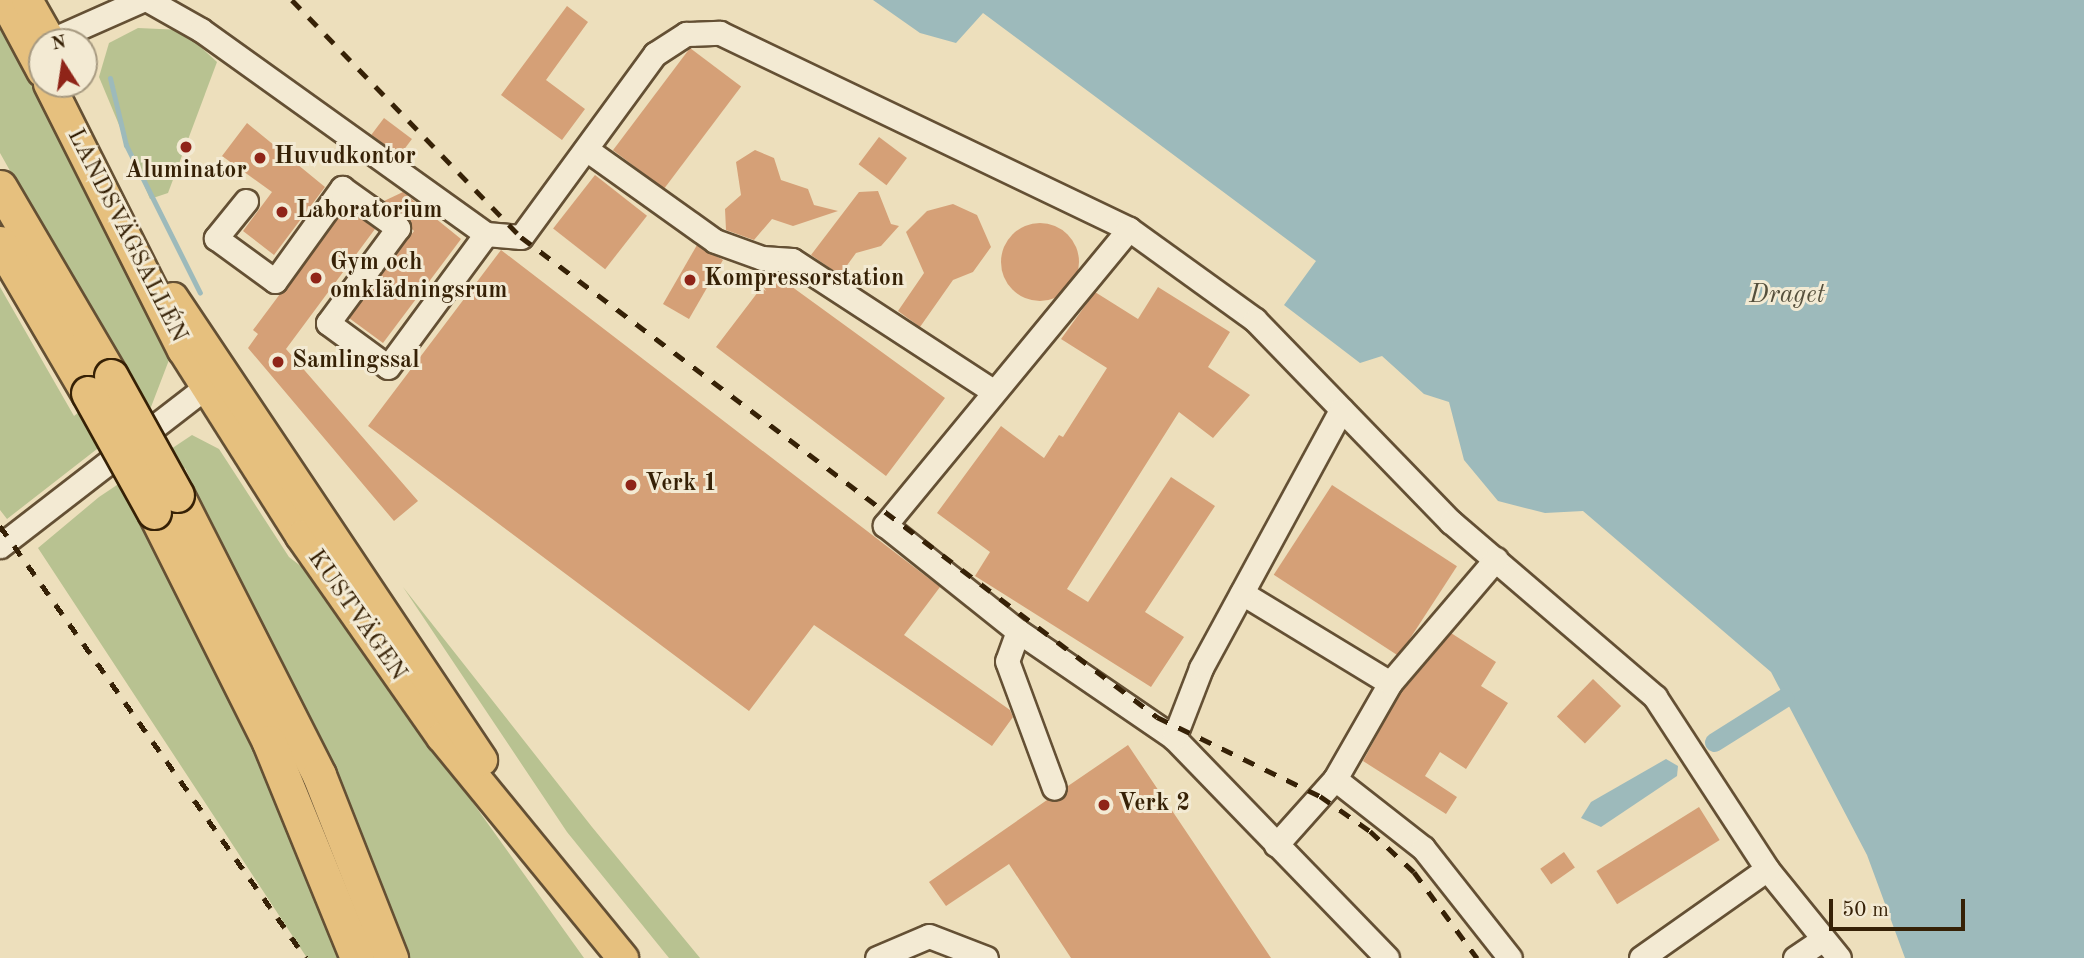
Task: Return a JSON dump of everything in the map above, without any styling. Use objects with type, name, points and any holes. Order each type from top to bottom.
[{"type":"highway","points":[[0,187],[99,384],[319,775],[391,958]]},
{"type":"highway","points":[[0,243],[99,384]]},
{"type":"highway","points":[[165,503],[269,742],[358,958]]},
{"type":"main road","points":[[4,0],[28,29]]},
{"type":"main road","points":[[27,0],[37,28]]},
{"type":"main road","name":"LANDSVÄGSALLÉN","points":[[57,98],[216,379]]},
{"type":"main road","name":"LANDSVÄGSALLÉN","points":[[75,98],[138,241],[216,379]]},
{"type":"main road","name":"KUSTVÄGEN","points":[[216,379],[525,832],[623,958]]},
{"type":"street","points":[[85,28],[142,0]]},
{"type":"street","points":[[148,0],[201,30],[486,234],[521,237],[655,54],[686,34],[720,33],[1129,229],[1255,320],[1341,410],[1496,559],[1655,697],[1767,869],[1839,958]]},
{"type":"street","points":[[586,149],[715,241],[792,260],[993,391]]},
{"type":"street","points":[[246,201],[216,238],[275,281],[342,188],[398,228],[328,323],[388,367],[486,234]]},
{"type":"street","points":[[1129,229],[885,525],[1018,631],[1174,738],[1387,958]]},
{"type":"street","points":[[0,546],[216,379]]},
{"type":"street","points":[[1174,738],[1201,668],[1341,410]]},
{"type":"street","points":[[1276,845],[1335,779],[1390,682],[1496,559]]},
{"type":"street","points":[[1242,593],[1390,682]]},
{"type":"street","points":[[1018,631],[1007,661],[1054,789]]},
{"type":"street","points":[[1335,779],[1423,848],[1510,958]]},
{"type":"street","points":[[1641,958],[1767,869]]},
{"type":"street","points":[[877,958],[929,936],[985,958]]},
{"type":"street","points":[[1796,958],[1823,939]]},
{"type":"green space","points":[[0,14],[28,69],[28,98],[43,98],[169,346],[169,360],[151,407],[7,519],[0,510],[0,287],[74,416],[125,375],[0,153]]},
{"type":"green space","points":[[138,28],[182,30],[217,62],[168,193],[150,199],[99,77],[109,43]]},
{"type":"green space","points":[[192,435],[219,449],[289,557],[307,571],[584,958],[409,958],[333,772],[185,468],[139,500],[263,752],[348,958],[307,958],[38,548],[99,497]]},
{"type":"green space","points":[[403,587],[592,827],[700,958],[669,958],[567,832]]},
{"type":"water","name":"Draget","points":[[873,0],[2084,0],[2084,958],[1905,958],[1867,855],[1771,672],[1583,511],[1545,513],[1498,501],[1464,460],[1449,402],[1424,394],[1382,356],[1360,363],[1284,305],[1316,261],[983,13],[956,43],[920,33]]},
{"type":"water","points":[[1666,759],[1678,766],[1677,776],[1601,827],[1581,818],[1591,802]]},
{"type":"building","points":[[567,6],[588,22],[546,80],[585,109],[562,140],[501,95]]},
{"type":"building","points":[[690,48],[741,87],[664,189],[613,150]]},
{"type":"building","points":[[384,118],[412,139],[399,156],[371,135]]},
{"type":"building","points":[[247,123],[325,187],[274,255],[243,231],[272,192],[222,156]]},
{"type":"building","points":[[879,137],[907,158],[886,185],[859,164]]},
{"type":"building","points":[[755,150],[774,158],[781,180],[808,189],[814,205],[838,211],[793,226],[772,219],[754,240],[726,230],[725,209],[741,195],[736,162]]},
{"type":"building","points":[[595,175],[647,216],[605,269],[553,229]]},
{"type":"building","points":[[878,191],[891,224],[899,226],[881,246],[856,253],[840,275],[811,255],[859,192]]},
{"type":"building","points":[[403,192],[461,239],[383,343],[349,318],[414,231],[384,201]]},
{"type":"building","points":[[953,204],[977,215],[991,247],[973,272],[953,280],[920,327],[898,311],[924,273],[906,232],[927,211]]},
{"type":"building","points":[[345,207],[375,229],[286,349],[418,501],[394,521],[248,348],[258,334],[253,330]]},
{"type":"building","points":[[1040,223],[1055,226],[1072,240],[1079,262],[1076,277],[1062,294],[1040,301],[1025,298],[1008,284],[1001,262],[1004,247],[1018,230]]},
{"type":"building","name":"Kompressorstation","points":[[697,245],[723,260],[689,319],[663,304]]},
{"type":"building","name":"Verk 1","points":[[501,250],[940,587],[904,635],[1010,710],[1013,717],[992,746],[814,625],[749,711],[368,426]]},
{"type":"building","points":[[773,273],[945,398],[886,476],[716,347],[761,288],[766,291],[763,286]]},
{"type":"building","points":[[1158,287],[1230,332],[1208,367],[1250,395],[1213,438],[1179,412],[1067,589],[1088,602],[1171,477],[1215,506],[1145,612],[1184,637],[1151,687],[975,576],[990,552],[937,513],[1001,426],[1044,458],[1059,435],[1063,437],[1107,368],[1061,339],[1095,292],[1138,319]]},
{"type":"building","points":[[1332,485],[1457,566],[1399,656],[1274,575]]},
{"type":"building","points":[[1451,633],[1496,662],[1481,686],[1508,703],[1466,769],[1440,752],[1425,776],[1457,797],[1446,814],[1363,761],[1401,691]]},
{"type":"building","points":[[1593,679],[1621,706],[1585,743],[1557,716]]},
{"type":"building","name":"Verk 2","points":[[1128,745],[1271,958],[1071,958],[1009,864],[946,906],[929,882],[1047,800],[1059,801],[1068,786]]},
{"type":"building","points":[[1699,807],[1720,840],[1617,904],[1596,871]]},
{"type":"building","points":[[1564,852],[1575,868],[1551,884],[1540,869]]},
{"type":"waterway","points":[[110,78],[126,145],[200,293]]},
{"type":"waterway","points":[[1714,742],[1784,698]]},
{"type":"railway","points":[[292,0],[521,237],[1157,717],[1320,796],[1370,831],[1414,872],[1477,958]]},
{"type":"railway","points":[[0,526],[306,958]]},
{"type":"place","name":"Aluminator","points":[[186,147]]},
{"type":"place","name":"Huvudkontor","points":[[260,158]]},
{"type":"place","name":"Laboratorium","points":[[282,212]]},
{"type":"place","name":"Gym och omklädningsrum","points":[[316,278]]},
{"type":"place","name":"Kompressorstation","points":[[690,280]]},
{"type":"place","name":"Samlingssal","points":[[278,362]]},
{"type":"place","name":"Verk 1","points":[[631,485]]},
{"type":"place","name":"Verk 2","points":[[1104,805]]}]
